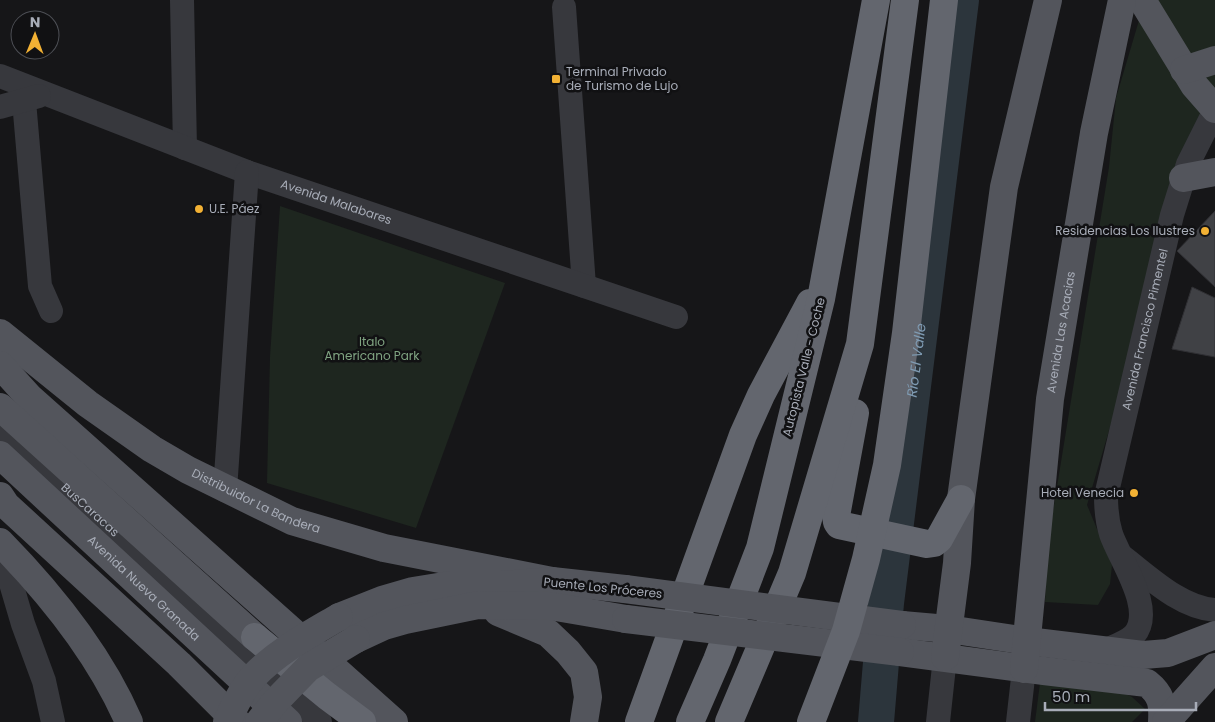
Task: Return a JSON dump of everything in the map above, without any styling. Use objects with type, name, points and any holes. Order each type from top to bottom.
[{"type":"highway","name":"Autopista Valle - Coche","points":[[690,722],[717,660],[760,548],[821,299],[876,0]]},
{"type":"highway","points":[[905,0],[860,344],[860,386],[836,516],[837,522],[844,526],[927,544],[934,543],[939,539],[961,499]]},
{"type":"highway","points":[[811,722],[846,631],[866,559],[887,465],[906,333],[944,0]]},
{"type":"highway","points":[[639,722],[743,435],[761,395],[827,270]]},
{"type":"highway","points":[[729,722],[792,573],[860,344]]},
{"type":"highway","points":[[255,637],[340,722]]},
{"type":"highway","points":[[255,637],[362,722]]},
{"type":"main road","points":[[945,657],[957,563],[961,499],[1004,187],[1048,0]]},
{"type":"main road","name":"Avenida Las Acacias","points":[[1024,669],[1050,399],[1094,133],[1122,0]]},
{"type":"main road","points":[[1142,0],[1194,86],[1215,110]]},
{"type":"main road","points":[[1184,70],[1215,60]]},
{"type":"main road","points":[[1183,178],[1215,172]]},
{"type":"main road","name":"Distribuidor La Bandera","points":[[0,333],[88,404],[152,449],[226,490],[292,522],[384,548],[552,581]]},
{"type":"main road","points":[[0,365],[29,397],[394,722]]},
{"type":"main road","points":[[0,407],[255,637]]},
{"type":"main road","name":"Avenida Nueva Granada","points":[[0,455],[288,722]]},
{"type":"main road","points":[[0,480],[50,516],[76,526]]},
{"type":"main road","points":[[0,496],[6,505],[179,664],[237,722]]},
{"type":"main road","points":[[0,542],[52,600],[80,637],[129,722]]},
{"type":"main road","name":"Puente Los Próceres","points":[[227,722],[238,699],[253,677],[288,648],[339,617],[382,600],[413,591],[450,586],[552,581],[902,626],[948,629],[1143,655],[1168,653],[1215,635]]},
{"type":"main road","points":[[478,605],[548,633],[568,652],[584,672],[588,697],[584,722]]},
{"type":"main road","name":"Puente Los Próceres","points":[[259,722],[275,702],[308,668],[356,639],[384,626],[405,620],[478,605],[550,606],[626,619],[1147,683],[1157,691],[1161,702],[1162,722]]},
{"type":"main road","points":[[1166,722],[1215,667]]},
{"type":"street","points":[[182,0],[185,148]]},
{"type":"street","points":[[564,7],[584,286]]},
{"type":"street","name":"Avenida Malabares","points":[[0,76],[247,172],[676,317]]},
{"type":"street","points":[[0,107],[47,94]]},
{"type":"street","points":[[24,100],[40,286],[51,311]]},
{"type":"street","name":"Avenida Francisco Pimentel","points":[[1106,650],[1133,636],[1139,627],[1141,613],[1135,586],[1111,536],[1106,517],[1106,496],[1163,252],[1183,178],[1215,110]]},
{"type":"street","points":[[226,490],[247,172]]},
{"type":"street","name":"BusCaracas","points":[[0,429],[320,722]]},
{"type":"street","points":[[0,546],[23,624],[44,681],[53,722]]},
{"type":"street","name":"Avenida Francisco Pimentel","points":[[1120,554],[1171,593],[1195,605],[1208,610],[1215,610]]},
{"type":"street","name":"BusCaracas","points":[[180,592],[255,637]]},
{"type":"street","points":[[938,722],[945,657]]},
{"type":"street","points":[[1018,722],[1024,669]]},
{"type":"green space","points":[[1145,0],[1215,0],[1215,100],[1118,400],[1087,505],[1112,565],[1110,584],[1098,605],[1045,602],[1047,548],[1109,167],[1116,98]]},
{"type":"green space","name":"Italo Americano Park","points":[[280,206],[505,283],[416,528],[267,483],[270,357]]},
{"type":"green space","points":[[1040,683],[1117,689],[1132,697],[1145,709],[1132,722],[1035,722]]},
{"type":"building","name":"Residencias Los Ilustres","points":[[1215,211],[1215,287],[1177,251]]},
{"type":"building","points":[[1192,287],[1215,298],[1215,357],[1172,349]]},
{"type":"waterway","name":"Río El Valle","points":[[876,722],[886,603],[961,0]]},
{"type":"place","name":"Terminal Privado de Turismo de Lujo","points":[[556,79]]},
{"type":"place","name":"U.E. Páez","points":[[199,209]]},
{"type":"place","name":"Residencias Los Ilustres","points":[[1205,231]]},
{"type":"place","name":"Hotel Venecia","points":[[1134,493]]}]
